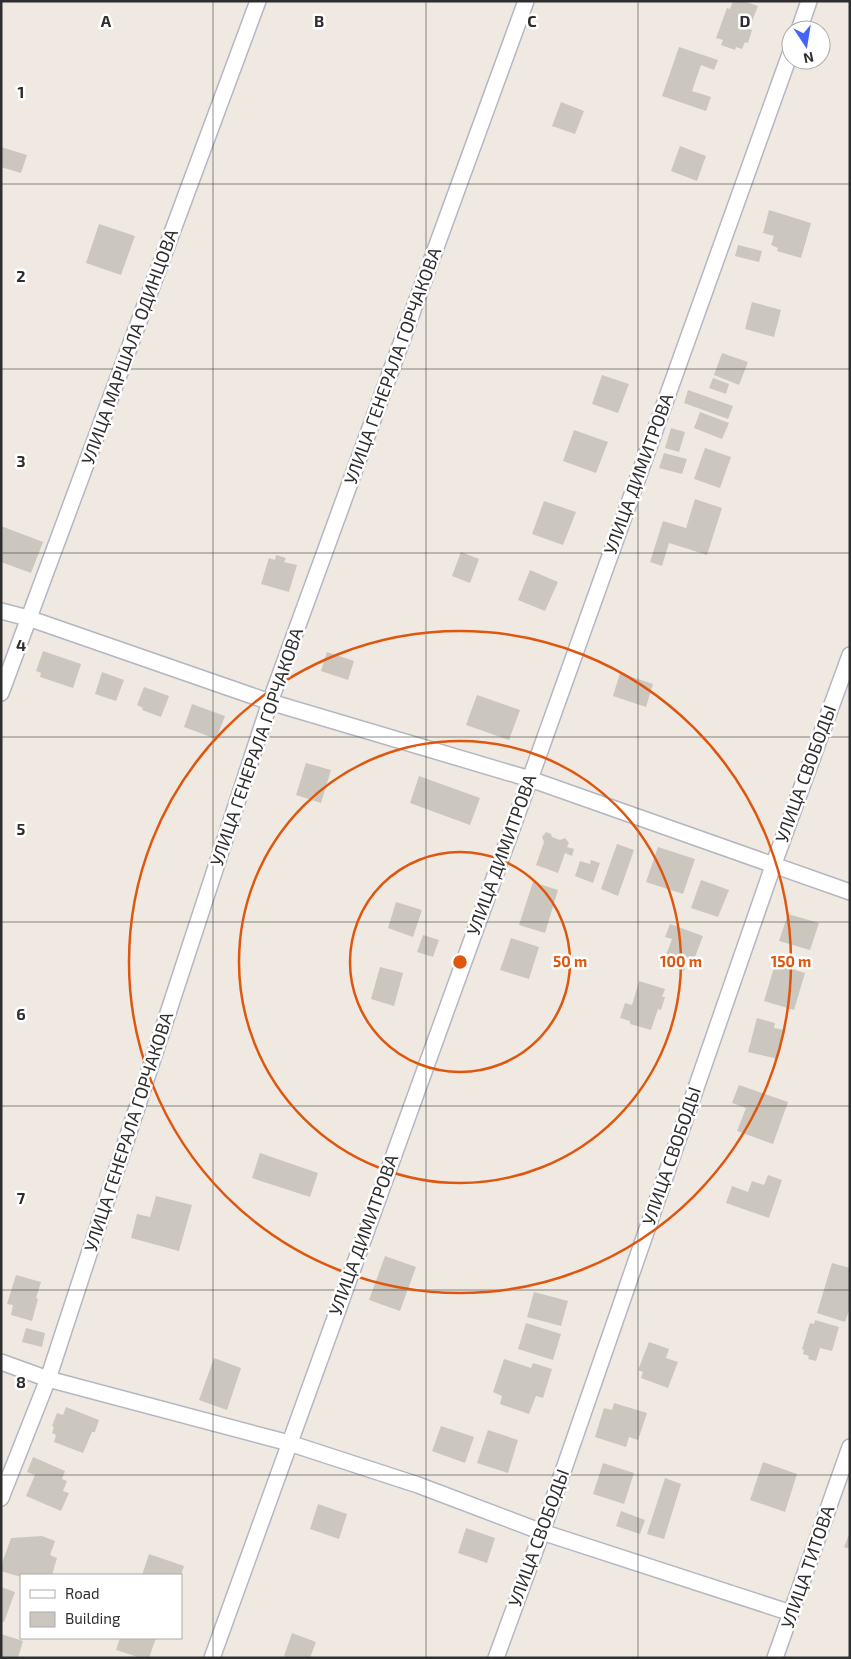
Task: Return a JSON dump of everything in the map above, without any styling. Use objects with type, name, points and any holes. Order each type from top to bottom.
[{"type":"street","name":"УЛИЦА МАРШАЛА ОДИНЦОВА","points":[[1,693],[258,1]]},
{"type":"street","name":"УЛИЦА ГЕНЕРАЛА ГОРЧАКОВА","points":[[1,1498],[48,1378],[270,702],[526,1]]},
{"type":"street","points":[[802,20],[809,1]]},
{"type":"street","name":"УЛИЦА ДИМИТРОВА","points":[[212,1658],[784,70]]},
{"type":"street","points":[[1,610],[270,702],[530,779],[850,892]]},
{"type":"street","name":"УЛИЦА СВОБОДЫ","points":[[496,1658],[542,1532],[773,866],[850,655]]},
{"type":"street","points":[[1,1362],[48,1378],[289,1443],[418,1485],[542,1532],[791,1613]]},
{"type":"street","name":"УЛИЦА ТИТОВА","points":[[775,1658],[850,1448]]},
{"type":"building","points":[[733,1],[744,1],[758,6],[749,29],[752,30],[748,43],[745,42],[742,49],[736,47],[735,50],[721,45],[723,40],[716,38],[727,8],[730,9]]},
{"type":"building","points":[[679,47],[718,60],[714,70],[701,65],[692,91],[711,97],[706,111],[662,96]]},
{"type":"building","points":[[561,102],[584,111],[575,134],[552,126]]},
{"type":"building","points":[[680,146],[706,156],[697,181],[671,171]]},
{"type":"building","points":[[1,147],[27,155],[21,173],[1,167]]},
{"type":"building","points":[[769,210],[811,223],[801,258],[777,251],[778,248],[771,245],[774,236],[763,233]]},
{"type":"building","points":[[99,224],[135,236],[121,275],[86,263]]},
{"type":"building","points":[[738,245],[762,251],[759,262],[735,256]]},
{"type":"building","points":[[752,302],[781,310],[774,337],[745,329]]},
{"type":"building","points":[[722,353],[748,362],[739,385],[714,375]]},
{"type":"building","points":[[602,375],[629,384],[618,413],[592,404]]},
{"type":"building","points":[[713,378],[729,384],[726,394],[709,388]]},
{"type":"building","points":[[688,390],[733,406],[728,419],[684,403]]},
{"type":"building","points":[[700,412],[729,423],[722,439],[694,428]]},
{"type":"building","points":[[671,428],[685,432],[679,452],[665,448]]},
{"type":"building","points":[[574,430],[608,442],[596,473],[563,461]]},
{"type":"building","points":[[705,448],[731,457],[720,488],[694,479]]},
{"type":"building","points":[[664,453],[687,459],[682,474],[659,468]]},
{"type":"building","points":[[695,499],[722,508],[707,555],[669,543],[662,566],[650,562],[663,521],[686,528]]},
{"type":"building","points":[[544,501],[576,512],[563,545],[532,534]]},
{"type":"building","points":[[1,526],[43,542],[31,573],[1,562]]},
{"type":"building","points":[[461,552],[479,559],[470,583],[452,576]]},
{"type":"building","points":[[276,555],[286,558],[284,562],[297,565],[289,592],[261,584],[269,558],[275,560]]},
{"type":"building","points":[[530,570],[558,582],[545,611],[518,600]]},
{"type":"building","points":[[43,651],[81,664],[73,688],[40,677],[41,673],[36,671]]},
{"type":"building","points":[[327,652],[354,661],[348,680],[321,671]]},
{"type":"building","points":[[102,672],[124,680],[116,701],[95,694]]},
{"type":"building","points":[[620,673],[653,684],[646,707],[613,696]]},
{"type":"building","points":[[144,687],[169,696],[161,717],[142,710],[143,708],[137,705]]},
{"type":"building","points":[[477,695],[520,710],[509,740],[466,725]]},
{"type":"building","points":[[192,704],[225,716],[216,739],[184,727]]},
{"type":"building","points":[[306,763],[331,770],[321,803],[296,795]]},
{"type":"building","points":[[419,776],[480,798],[470,825],[410,803]]},
{"type":"building","points":[[546,832],[560,840],[565,838],[569,843],[567,847],[574,849],[572,856],[565,853],[558,873],[536,865],[544,842],[542,837]]},
{"type":"building","points":[[617,844],[634,850],[618,896],[601,889]]},
{"type":"building","points":[[658,847],[695,859],[683,894],[646,882]]},
{"type":"building","points":[[591,860],[600,863],[593,883],[575,876],[580,861],[590,864]]},
{"type":"building","points":[[701,880],[729,890],[718,917],[691,908]]},
{"type":"building","points":[[533,882],[558,890],[545,933],[519,925]]},
{"type":"building","points":[[396,902],[422,910],[413,937],[388,928]]},
{"type":"building","points":[[788,914],[819,923],[810,950],[779,941]]},
{"type":"building","points":[[670,924],[703,936],[693,962],[688,960],[684,971],[663,963],[672,939],[665,937]]},
{"type":"building","points":[[423,935],[439,940],[433,957],[417,952]]},
{"type":"building","points":[[511,938],[539,947],[529,979],[500,970]]},
{"type":"building","points":[[775,964],[805,973],[794,1010],[764,1001]]},
{"type":"building","points":[[380,967],[403,973],[394,1006],[371,999]]},
{"type":"building","points":[[639,981],[665,989],[661,1010],[658,1009],[651,1030],[630,1024],[630,1021],[620,1018],[625,1003],[632,1005]]},
{"type":"building","points":[[757,1018],[775,1023],[774,1028],[785,1030],[778,1059],[748,1052]]},
{"type":"building","points":[[739,1085],[788,1102],[773,1144],[737,1131],[746,1108],[732,1103]]},
{"type":"building","points":[[260,1153],[318,1173],[310,1197],[252,1178]]},
{"type":"building","points":[[768,1175],[782,1180],[769,1218],[726,1203],[732,1186],[748,1192],[752,1181],[764,1185]]},
{"type":"building","points":[[156,1196],[192,1205],[179,1251],[131,1238],[137,1214],[150,1217]]},
{"type":"building","points":[[385,1256],[416,1267],[400,1311],[369,1300]]},
{"type":"building","points":[[832,1263],[850,1268],[850,1308],[845,1322],[817,1313]]},
{"type":"building","points":[[16,1275],[41,1282],[32,1321],[11,1315],[13,1305],[7,1304]]},
{"type":"building","points":[[534,1292],[568,1301],[561,1326],[527,1317]]},
{"type":"building","points":[[815,1320],[839,1327],[832,1351],[820,1348],[816,1361],[808,1359],[809,1356],[803,1354],[804,1350],[802,1349],[810,1323],[814,1324]]},
{"type":"building","points":[[526,1323],[561,1334],[553,1360],[518,1349]]},
{"type":"building","points":[[26,1328],[45,1333],[42,1347],[22,1342]]},
{"type":"building","points":[[649,1342],[669,1349],[666,1358],[678,1362],[668,1388],[641,1378],[643,1372],[638,1370]]},
{"type":"building","points":[[214,1358],[241,1368],[227,1410],[199,1400]]},
{"type":"building","points":[[504,1359],[531,1368],[533,1363],[552,1369],[543,1398],[536,1396],[529,1414],[500,1404],[502,1396],[493,1392]]},
{"type":"building","points":[[614,1403],[647,1413],[638,1440],[629,1437],[626,1447],[595,1437],[604,1408],[612,1410]]},
{"type":"building","points":[[66,1407],[99,1420],[95,1432],[92,1432],[83,1453],[54,1442],[56,1435],[52,1433],[54,1427],[52,1426],[57,1413],[63,1415]]},
{"type":"building","points":[[441,1426],[474,1437],[465,1463],[432,1451]]},
{"type":"building","points":[[488,1430],[518,1440],[508,1473],[477,1463]]},
{"type":"building","points":[[33,1457],[65,1471],[62,1479],[67,1481],[63,1491],[69,1493],[61,1511],[26,1496],[35,1475],[27,1472]]},
{"type":"building","points":[[763,1462],[797,1474],[785,1512],[750,1500]]},
{"type":"building","points":[[603,1463],[634,1473],[624,1504],[593,1494]]},
{"type":"building","points":[[665,1478],[681,1484],[664,1539],[647,1534]]},
{"type":"building","points":[[318,1504],[347,1514],[339,1539],[310,1529]]},
{"type":"building","points":[[621,1511],[645,1520],[640,1534],[616,1526]]},
{"type":"building","points":[[466,1528],[495,1538],[487,1563],[458,1553]]},
{"type":"building","points":[[850,1532],[850,1549],[844,1547]]},
{"type":"building","points":[[42,1536],[55,1541],[50,1555],[57,1558],[52,1574],[20,1574],[20,1577],[1,1571],[11,1538]]},
{"type":"building","points":[[149,1554],[184,1566],[181,1574],[142,1574]]},
{"type":"building","points":[[1,1587],[15,1592],[4,1622],[1,1621]]},
{"type":"building","points":[[292,1633],[316,1642],[310,1658],[289,1658],[284,1656]]},
{"type":"building","points":[[1,1634],[23,1641],[18,1658],[1,1658]]},
{"type":"building","points":[[120,1639],[156,1639],[149,1658],[141,1658],[116,1650]]}]
